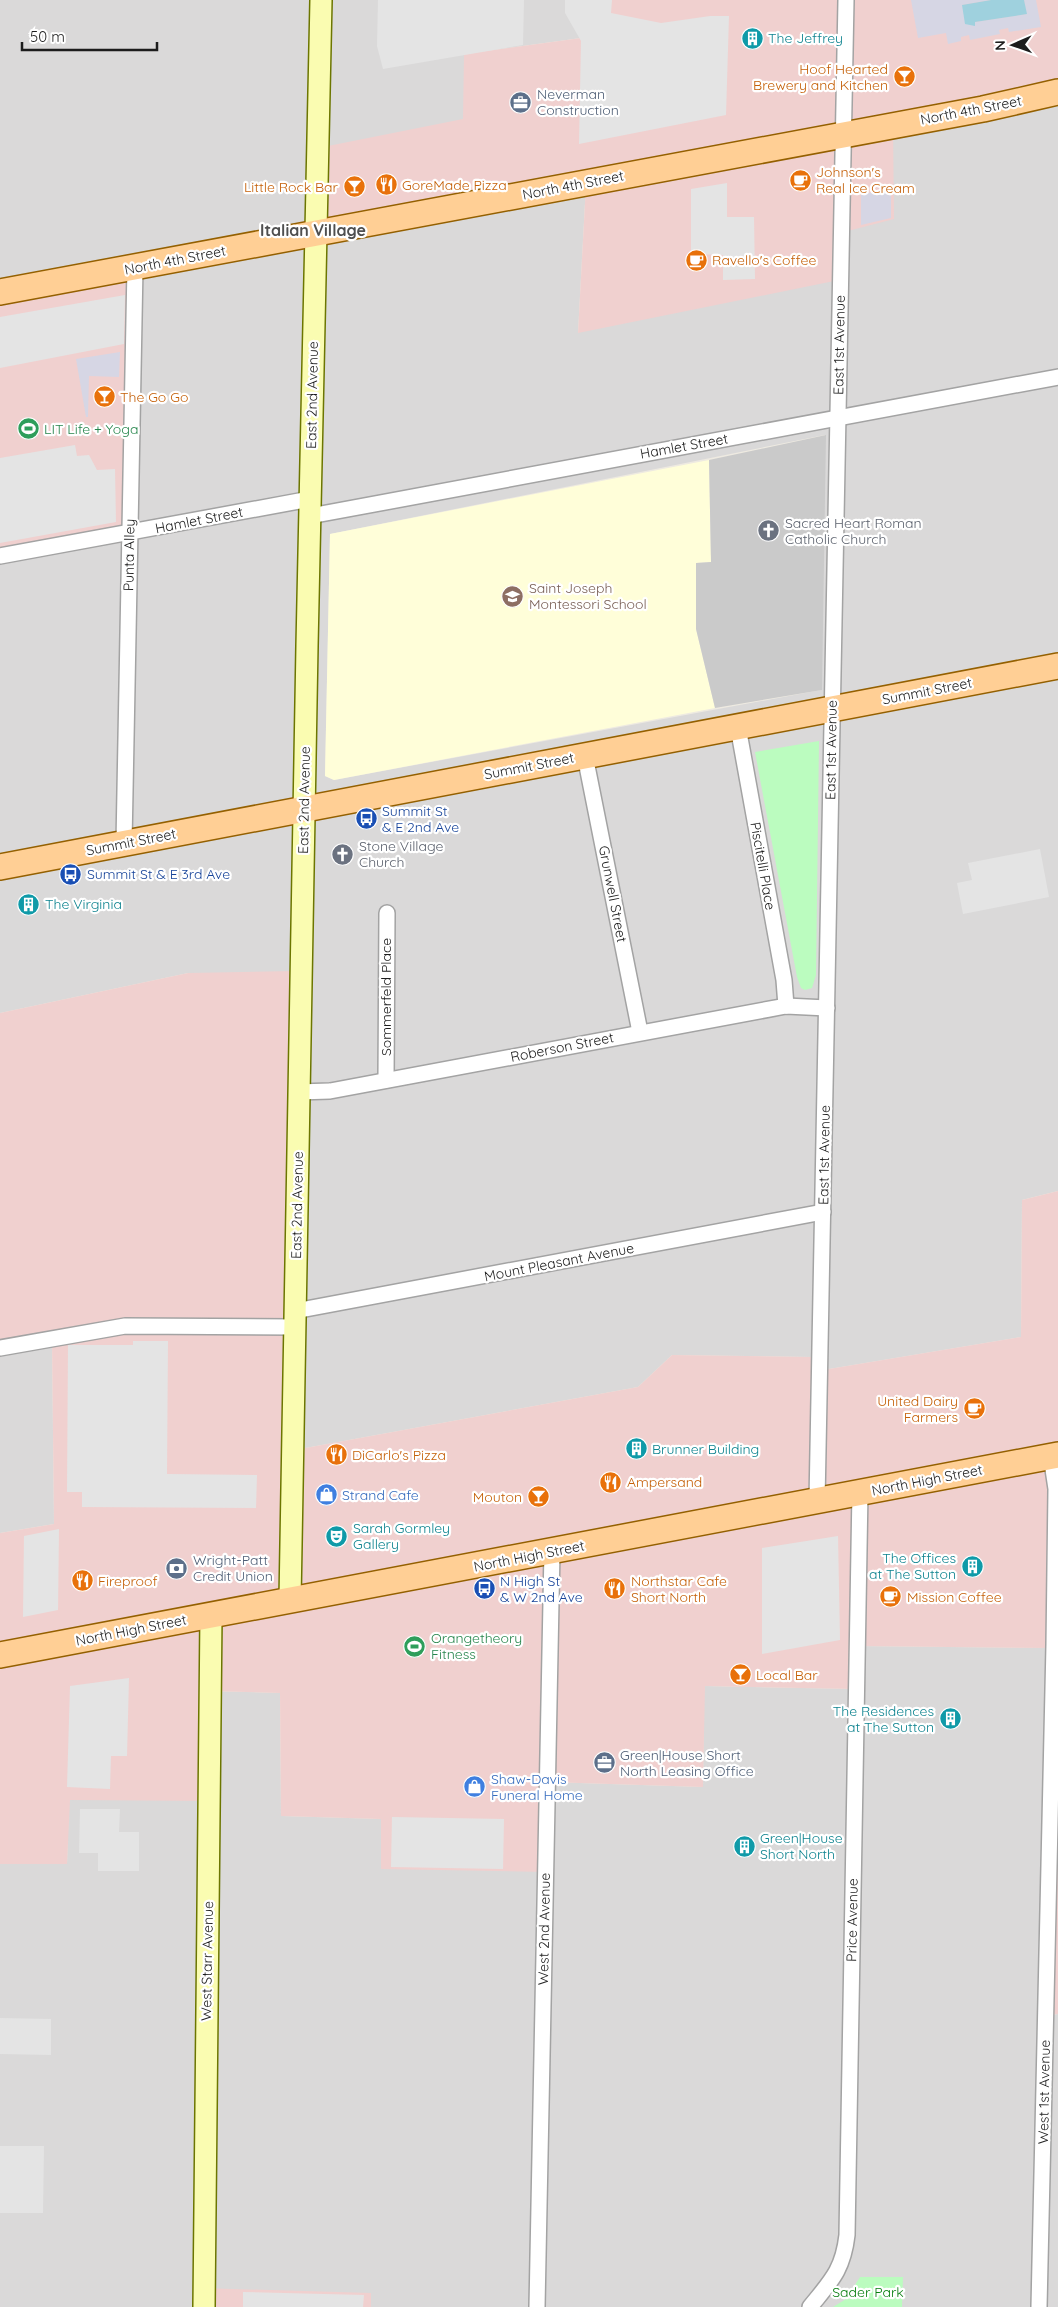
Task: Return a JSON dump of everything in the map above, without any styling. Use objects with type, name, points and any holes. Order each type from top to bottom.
[{"type":"main road","name":"North 4th Street","points":[[0,292],[844,135],[1058,92]]},
{"type":"main road","name":"Summit Street","points":[[0,867],[1058,666]]},
{"type":"main road","name":"North High Street","points":[[0,1655],[1054,1456]]},
{"type":"street","name":"East 2nd Avenue","points":[[290,1600],[298,1092],[321,0]]},
{"type":"street","name":"East 1st Avenue","points":[[817,1501],[846,0]]},
{"type":"street","name":"Punta Alley","points":[[124,843],[135,267]]},
{"type":"street","name":"Hamlet Street","points":[[0,556],[129,533],[310,507],[838,417],[1058,377]]},
{"type":"street","name":"Piscitelli Place","points":[[738,727],[784,980],[786,1006]]},
{"type":"street","name":"Grunwell Street","points":[[585,756],[640,1032]]},
{"type":"street","name":"Sommerfeld Place","points":[[386,1080],[387,913]]},
{"type":"street","name":"Roberson Street","points":[[298,1092],[330,1091],[786,1006],[827,1008]]},
{"type":"street","name":"Mount Pleasant Avenue","points":[[0,1348],[125,1326],[295,1319],[319,1308],[823,1212]]},
{"type":"street","name":"West 1st Avenue","points":[[1039,2307],[1054,1826],[1056,1498],[1054,1456]]},
{"type":"street","name":"Price Avenue","points":[[810,2307],[835,2276],[844,2256],[847,2235],[860,1492]]},
{"type":"street","name":"West 2nd Avenue","points":[[537,2307],[552,1551]]},
{"type":"street","name":"West Starr Avenue","points":[[204,2307],[211,1615]]},
{"type":"shaded area","points":[[0,0],[586,0],[581,38],[465,54],[586,184],[578,333],[846,0],[1058,0],[1058,1191],[1022,1200],[1021,1337],[829,1369],[812,1357],[672,1355],[638,1387],[289,1451],[188,973],[0,1013]],"holes":[[[825,435],[821,690],[334,780],[325,776],[330,534]]]},
{"type":"shaded area","points":[[378,0],[524,0],[523,45],[383,69],[377,46]]},
{"type":"shaded area","points":[[565,0],[612,0],[611,13],[661,23],[710,16],[729,16],[726,115],[579,144],[581,41],[565,13]]},
{"type":"shaded area","points":[[586,0],[846,0],[839,280],[578,333],[586,184],[316,233],[318,148],[463,119],[464,54],[581,38]]},
{"type":"shaded area","points":[[849,0],[1058,0],[1058,95],[893,127],[894,219],[844,232]]},
{"type":"shaded area","points":[[911,0],[991,0],[962,5],[975,22],[1026,14],[1024,0],[1036,0],[1041,27],[1009,32],[1008,28],[999,30],[1000,34],[970,40],[969,35],[961,37],[961,41],[948,44],[946,33],[918,38]]},
{"type":"shaded area","points":[[727,183],[727,217],[754,217],[755,279],[723,280],[723,255],[691,254],[691,189]]},
{"type":"shaded area","points":[[880,186],[891,186],[891,218],[861,225],[861,193],[879,193]]},
{"type":"shaded area","points":[[134,263],[128,533],[0,556],[0,289]]},
{"type":"shaded area","points":[[125,295],[124,344],[0,368],[0,317]]},
{"type":"shaded area","points":[[120,352],[119,377],[89,376],[88,417],[86,417],[76,359]]},
{"type":"shaded area","points":[[826,435],[822,690],[715,708],[696,629],[696,563],[711,562],[709,460]]},
{"type":"shaded area","points":[[75,445],[77,456],[89,455],[97,470],[115,469],[116,522],[0,543],[0,458]]},
{"type":"shaded area","name":"Saint Joseph Montessori School","points":[[709,460],[711,562],[696,563],[696,629],[715,708],[334,780],[325,776],[330,534]]},
{"type":"shaded area","points":[[1040,849],[1049,897],[963,914],[957,883],[972,880],[968,863]]},
{"type":"shaded area","points":[[296,971],[289,1451],[638,1387],[672,1355],[812,1357],[829,1369],[1021,1337],[1022,1200],[1058,1191],[1058,2014],[1045,2016],[1052,1648],[856,1646],[855,1689],[705,1686],[703,1787],[548,1782],[548,1872],[381,1869],[381,1819],[281,1816],[280,1693],[208,1691],[208,1801],[70,1800],[67,1864],[0,1864],[0,1533],[54,1524],[52,1341],[0,1348],[0,1013],[188,973]]},
{"type":"shaded area","points":[[52,1341],[54,1524],[0,1533],[0,1348]]},
{"type":"shaded area","points":[[133,1341],[168,1341],[167,1474],[257,1475],[256,1508],[82,1507],[82,1492],[67,1492],[68,1345],[133,1345]]},
{"type":"shaded area","points":[[59,1529],[58,1610],[23,1617],[24,1536]]},
{"type":"shaded area","points":[[838,1536],[840,1640],[762,1654],[762,1548]]},
{"type":"shaded area","points":[[855,1646],[1052,1648],[1046,2016],[1058,2014],[1058,2307],[371,2307],[371,2293],[199,2307],[0,2307],[0,1864],[67,1864],[69,1800],[208,1800],[208,1691],[280,1693],[281,1816],[382,1819],[381,1869],[548,1782],[703,1787],[704,1686],[855,1689]]},
{"type":"shaded area","points":[[129,1678],[127,1756],[111,1756],[110,1789],[67,1787],[70,1686]]},
{"type":"shaded area","points":[[80,1809],[120,1809],[119,1832],[139,1832],[139,1871],[98,1871],[98,1853],[79,1853]]},
{"type":"shaded area","points":[[392,1817],[504,1819],[503,1869],[391,1867]]},
{"type":"shaded area","points":[[0,2018],[51,2019],[51,2055],[0,2054]]},
{"type":"shaded area","points":[[0,2146],[44,2146],[43,2213],[0,2213]]},
{"type":"shaded area","points":[[200,2288],[371,2293],[371,2307],[199,2307]]},
{"type":"shaded area","points":[[243,2292],[364,2295],[363,2307],[243,2307]]},
{"type":"green space","points":[[819,741],[816,975],[812,988],[805,990],[801,988],[797,977],[755,752]]},
{"type":"green space","name":"Sader Park","points":[[860,2277],[903,2277],[902,2307],[833,2307],[846,2299]]},
{"type":"water","points":[[991,0],[1024,0],[1027,14],[975,22],[975,26],[965,24],[962,5]]},
{"type":"place","name":"The Jeffrey","points":[[752,38]]},
{"type":"place","name":"Hoof Hearted Brewery and Kitchen","points":[[904,77]]},
{"type":"place","name":"Neverman Construction","points":[[521,102]]},
{"type":"place","name":"Johnson's Real Ice Cream","points":[[800,180]]},
{"type":"place","name":"GoreMade Pizza","points":[[386,185]]},
{"type":"place","name":"Little Rock Bar","points":[[354,187]]},
{"type":"place","name":"Ravello's Coffee","points":[[696,260]]},
{"type":"place","name":"The Go Go","points":[[104,397]]},
{"type":"place","name":"LIT Life + Yoga","points":[[28,429]]},
{"type":"place","name":"Sacred Heart Roman Catholic Church","points":[[769,531]]},
{"type":"place","name":"Saint Joseph Montessori School","points":[[513,596]]},
{"type":"place","name":"Summit St & E 2nd Ave","points":[[366,819]]},
{"type":"place","name":"Stone Village Church","points":[[343,854]]},
{"type":"place","name":"Summit St & E 3rd Ave","points":[[71,874]]},
{"type":"place","name":"The Virginia","points":[[29,904]]},
{"type":"place","name":"United Dairy Farmers","points":[[974,1409]]},
{"type":"place","name":"Brunner Building","points":[[636,1449]]},
{"type":"place","name":"DiCarlo's Pizza","points":[[336,1455]]},
{"type":"place","name":"Ampersand","points":[[611,1482]]},
{"type":"place","name":"Strand Cafe","points":[[326,1495]]},
{"type":"place","name":"Mouton","points":[[538,1497]]},
{"type":"place","name":"Sarah Gormley Gallery","points":[[337,1536]]},
{"type":"place","name":"The Offices at The Sutton","points":[[972,1566]]},
{"type":"place","name":"Wright-Patt Credit Union","points":[[177,1568]]},
{"type":"place","name":"Fireproof","points":[[82,1581]]},
{"type":"place","name":"N High St & W 2nd Ave","points":[[484,1589]]},
{"type":"place","name":"Northstar Cafe Short North","points":[[615,1589]]},
{"type":"place","name":"Mission Coffee","points":[[891,1597]]},
{"type":"place","name":"Orangetheory Fitness","points":[[415,1646]]},
{"type":"place","name":"Local Bar","points":[[740,1675]]},
{"type":"place","name":"The Residences at The Sutton","points":[[950,1719]]},
{"type":"place","name":"Green|House Short North Leasing Office","points":[[604,1763]]},
{"type":"place","name":"Shaw-Davis Funeral Home","points":[[475,1787]]},
{"type":"place","name":"Green|House Short North","points":[[744,1846]]},
{"type":"district","name":"Italian Village","points":[[313,230]]}]
